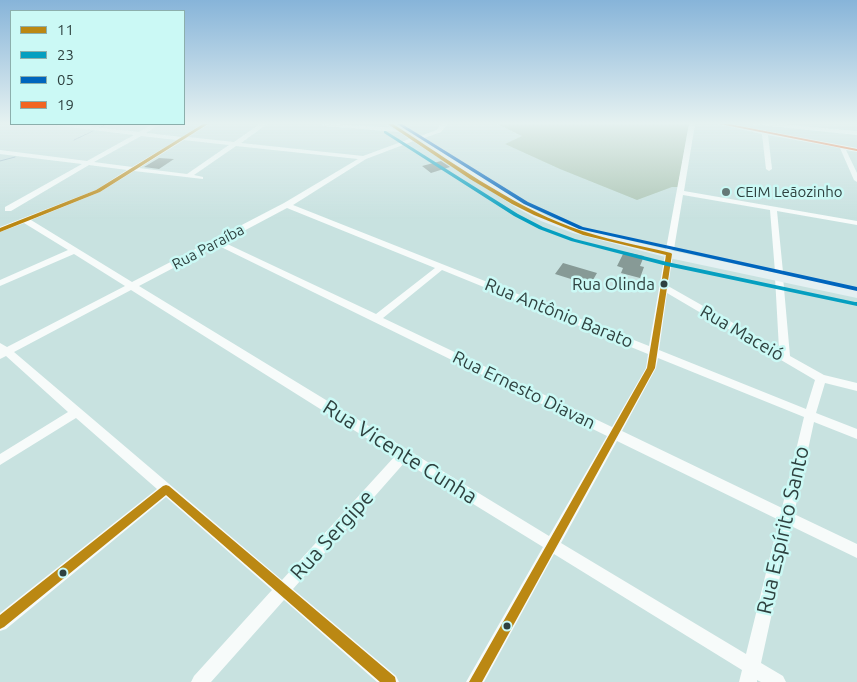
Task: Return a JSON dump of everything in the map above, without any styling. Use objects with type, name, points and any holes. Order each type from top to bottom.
[{"type":"main road","points":[[444,156],[494,190],[545,219],[593,236],[670,251],[857,294]]},
{"type":"main road","points":[[779,275],[857,289]]},
{"type":"street","points":[[31,156],[201,178]]},
{"type":"street","points":[[8,209],[102,156]]},
{"type":"street","points":[[0,230],[98,191],[155,156]]},
{"type":"street","points":[[189,176],[218,156]]},
{"type":"street","points":[[344,156],[364,158]]},
{"type":"street","name":"Rua Paraíba","points":[[2,351],[218,242],[287,205],[370,156]]},
{"type":"street","points":[[475,682],[651,368],[652,350],[686,156]]},
{"type":"street","points":[[768,156],[769,169]]},
{"type":"street","points":[[846,156],[857,180]]},
{"type":"street","points":[[680,192],[857,223]]},
{"type":"street","name":"Rua Antônio Barato","points":[[287,205],[652,350],[857,434]]},
{"type":"street","points":[[773,208],[785,357]]},
{"type":"street","name":"Rua Vicente Cunha","points":[[25,220],[552,546],[777,682]]},
{"type":"street","name":"Rua Ernesto Diavan","points":[[218,242],[857,551]]},
{"type":"street","points":[[0,283],[74,251]]},
{"type":"street","points":[[376,319],[442,266]]},
{"type":"street","name":"Rua Maceió","points":[[663,288],[821,378],[857,387]]},
{"type":"street","points":[[2,351],[77,412],[390,682]]},
{"type":"street","name":"Rua Espírito Santo","points":[[748,682],[810,414],[821,378]]},
{"type":"street","points":[[0,460],[77,412]]},
{"type":"street","name":"Rua Sergipe","points":[[200,682],[404,455]]},
{"type":"street","points":[[0,623],[166,489]]},
{"type":"green space","points":[[531,156],[683,156],[678,187],[672,187],[637,200]]},
{"type":"building","points":[[159,158],[174,159],[159,169],[144,167]]},
{"type":"building","points":[[441,161],[450,167],[431,173],[422,166]]},
{"type":"building","points":[[624,252],[644,256],[640,266],[644,267],[640,278],[621,273],[623,268],[617,266]]},
{"type":"building","points":[[563,263],[597,273],[590,285],[555,274]]},
{"type":"waterway","points":[[0,161],[15,157]]},
{"type":"transit line","name":"11","points":[[0,230],[98,191],[155,156]]},
{"type":"transit line","name":"23","points":[[423,156],[516,215],[541,228],[573,240],[667,264],[855,304]]},
{"type":"transit line","name":"11","points":[[438,156],[514,203],[558,224],[585,234],[669,254],[651,368],[475,682]]},
{"type":"transit line","name":"05","points":[[450,156],[526,203],[581,228],[857,289]]},
{"type":"transit line","name":"11","points":[[0,623],[166,489],[390,682]]},
{"type":"place","name":"CEIM Leãozinho","points":[[726,192]]},
{"type":"place","name":"Rua Olinda","points":[[664,284]]}]
